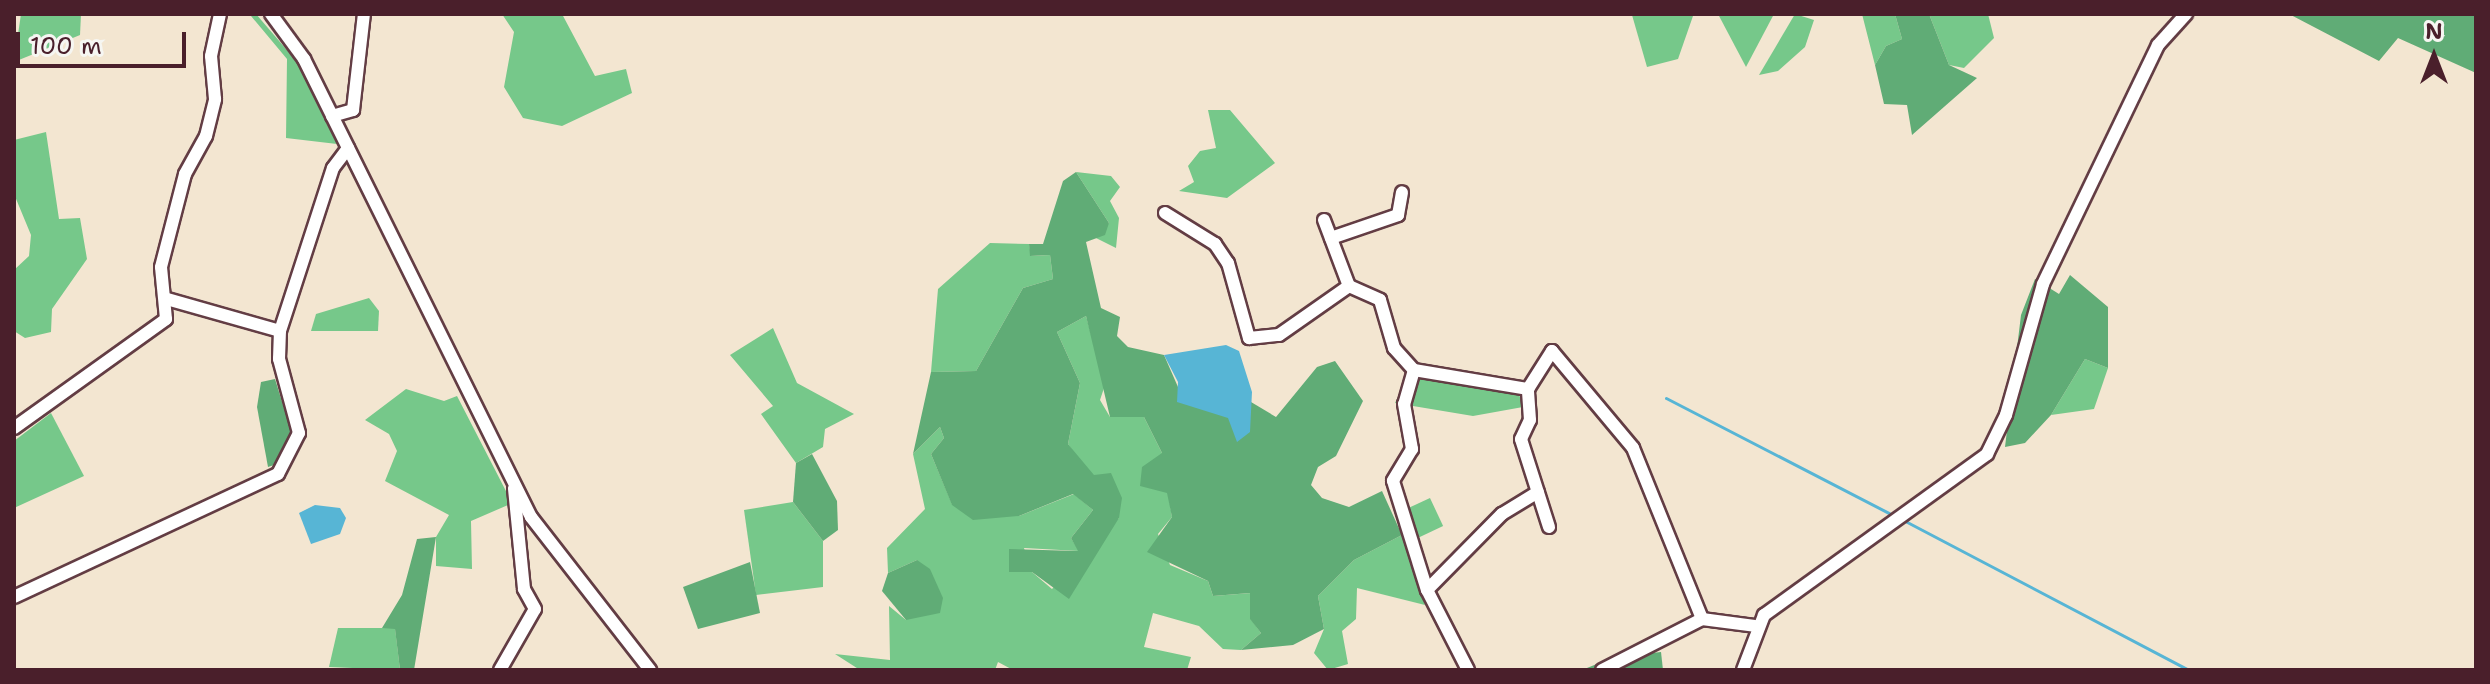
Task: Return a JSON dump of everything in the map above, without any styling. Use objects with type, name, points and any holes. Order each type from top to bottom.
[{"type":"street","points":[[14,428],[138,345],[166,319],[167,299],[161,267],[185,174],[215,99],[211,56],[220,14]]},
{"type":"street","points":[[271,14],[332,116],[514,484],[579,583],[650,670]]},
{"type":"street","points":[[332,116],[353,110],[364,14]]},
{"type":"street","points":[[1743,670],[1755,626],[1987,454],[2006,415],[2043,284],[2158,45],[2186,14]]},
{"type":"street","points":[[14,597],[278,474],[299,433],[279,359],[280,331],[333,168],[348,148]]},
{"type":"street","points":[[1331,238],[1398,215],[1402,192]]},
{"type":"street","points":[[1165,213],[1215,244],[1228,263],[1249,338],[1279,335],[1349,286]]},
{"type":"street","points":[[1324,220],[1349,286],[1380,300],[1394,348],[1414,370],[1528,389]]},
{"type":"street","points":[[167,299],[280,331]]},
{"type":"street","points":[[1549,527],[1521,439],[1530,420],[1528,389],[1552,351],[1633,448],[1702,619]]},
{"type":"street","points":[[1414,370],[1404,404],[1412,449],[1393,481],[1427,590],[1468,670]]},
{"type":"street","points":[[500,670],[535,609],[522,576],[514,484]]},
{"type":"street","points":[[1427,590],[1502,514],[1538,492]]},
{"type":"street","points":[[1602,670],[1702,619],[1755,626]]},
{"type":"green space","points":[[21,14],[81,14],[80,35],[14,62]]},
{"type":"green space","points":[[256,14],[298,63],[337,144],[286,138],[287,59],[251,16],[238,15]]},
{"type":"green space","points":[[502,14],[562,14],[595,76],[626,69],[632,93],[562,126],[523,118],[504,87],[514,32]]},
{"type":"green space","points":[[1718,14],[1774,14],[1746,67]]},
{"type":"green space","points":[[1795,14],[1814,20],[1805,47],[1778,71],[1759,75]]},
{"type":"green space","points":[[1862,14],[1895,14],[1902,39],[1886,46],[1875,65]]},
{"type":"green space","points":[[1895,14],[1929,14],[1949,65],[1977,78],[1912,135],[1907,105],[1884,104],[1875,65],[1886,46],[1902,39]]},
{"type":"green space","points":[[1929,14],[1988,14],[1994,38],[1964,68],[1949,65]]},
{"type":"green space","points":[[2289,14],[2476,14],[2476,73],[2398,38],[2379,61]]},
{"type":"green space","points":[[1632,15],[1693,16],[1678,59],[1647,67]]},
{"type":"green space","points":[[1208,110],[1230,110],[1275,163],[1227,198],[1179,191],[1194,182],[1188,166],[1200,151],[1216,148]]},
{"type":"green space","points":[[46,132],[59,219],[80,218],[87,259],[52,309],[51,332],[25,338],[14,331],[14,270],[29,256],[31,235],[14,194],[14,140]]},
{"type":"green space","points":[[1076,172],[1111,176],[1120,187],[1110,201],[1119,218],[1116,248],[1096,238],[1109,223]]},
{"type":"green space","points":[[1076,172],[1109,223],[1105,235],[1086,242],[1101,308],[1120,317],[1117,336],[1128,347],[1164,355],[1185,403],[1248,420],[1251,402],[1276,417],[1317,367],[1335,361],[1363,401],[1336,456],[1318,467],[1311,485],[1322,498],[1349,507],[1382,491],[1402,535],[1354,560],[1318,596],[1324,629],[1293,645],[1241,650],[1261,633],[1250,619],[1250,593],[1213,596],[1208,581],[1147,552],[1172,517],[1167,493],[1140,486],[1142,467],[1162,453],[1144,417],[1110,417],[1086,316],[1057,332],[1080,383],[1068,444],[1094,475],[1111,473],[1122,498],[1119,518],[1069,599],[1032,572],[1009,572],[1009,549],[1078,551],[1071,538],[1093,510],[1073,494],[1019,516],[973,520],[952,505],[931,454],[944,438],[940,427],[913,454],[931,372],[976,371],[1023,288],[1053,279],[1050,255],[1030,256],[1029,244],[1043,244],[1063,181]]},
{"type":"green space","points":[[990,243],[1029,244],[1031,256],[1050,255],[1053,279],[1023,288],[976,371],[931,372],[938,289]]},
{"type":"green space","points":[[2070,275],[2108,307],[2108,368],[2085,359],[2051,415],[2025,443],[2005,447],[2021,315],[2035,279],[2059,294]]},
{"type":"green space","points":[[369,298],[379,311],[378,331],[311,331],[316,314]]},
{"type":"green space","points":[[1086,316],[1105,385],[1100,400],[1110,417],[1144,417],[1162,453],[1172,517],[1158,534],[1170,565],[1208,581],[1213,596],[1251,593],[1250,618],[1261,633],[1241,650],[1223,649],[1199,626],[1153,613],[1144,647],[1191,657],[1187,670],[1013,670],[998,662],[995,670],[860,670],[835,654],[890,660],[889,606],[906,620],[917,560],[888,573],[887,548],[925,509],[913,454],[940,427],[944,438],[931,454],[952,504],[1019,516],[1074,494],[1093,510],[1071,538],[1079,551],[1024,548],[1032,572],[1052,589],[1119,518],[1068,444],[1080,383],[1057,332]]},
{"type":"green space","points":[[773,328],[797,383],[854,414],[825,429],[823,447],[796,463],[761,414],[773,406],[730,355]]},
{"type":"green space","points":[[2085,359],[2108,368],[2094,409],[2051,415]]},
{"type":"green space","points":[[1415,363],[1516,384],[1523,407],[1473,416],[1395,403]]},
{"type":"green space","points":[[275,379],[292,434],[280,463],[268,467],[257,407],[261,382]]},
{"type":"green space","points":[[406,389],[444,401],[457,396],[508,495],[508,505],[471,521],[472,569],[436,566],[436,537],[449,515],[385,481],[397,451],[389,434],[365,420]]},
{"type":"green space","points":[[51,413],[84,476],[14,508],[14,441]]},
{"type":"green space","points":[[812,454],[837,501],[838,530],[823,541],[793,502],[796,463]]},
{"type":"green space","points":[[1430,498],[1443,526],[1418,538],[1405,510]]},
{"type":"green space","points":[[793,502],[823,541],[823,587],[756,595],[744,510]]},
{"type":"green space","points":[[1402,535],[1425,605],[1357,588],[1356,619],[1342,631],[1348,664],[1328,670],[1314,653],[1324,629],[1318,596],[1354,560]]},
{"type":"green space","points":[[436,537],[414,670],[400,670],[395,629],[382,628],[402,595],[417,539]]},
{"type":"green space","points":[[917,560],[930,569],[943,598],[940,613],[906,620],[882,591],[888,573]]},
{"type":"green space","points":[[750,562],[760,613],[698,629],[683,587]]},
{"type":"green space","points":[[338,628],[395,628],[400,670],[329,667]]},
{"type":"green space","points":[[1661,652],[1663,670],[1582,670],[1614,657]]},
{"type":"water","points":[[1226,345],[1239,351],[1252,392],[1250,432],[1237,442],[1228,418],[1177,402],[1178,382],[1164,355]]},
{"type":"water","points":[[315,505],[340,508],[346,518],[340,534],[311,544],[299,513]]},
{"type":"waterway","points":[[1666,398],[1889,513]]},
{"type":"waterway","points":[[1907,522],[2189,670]]}]
